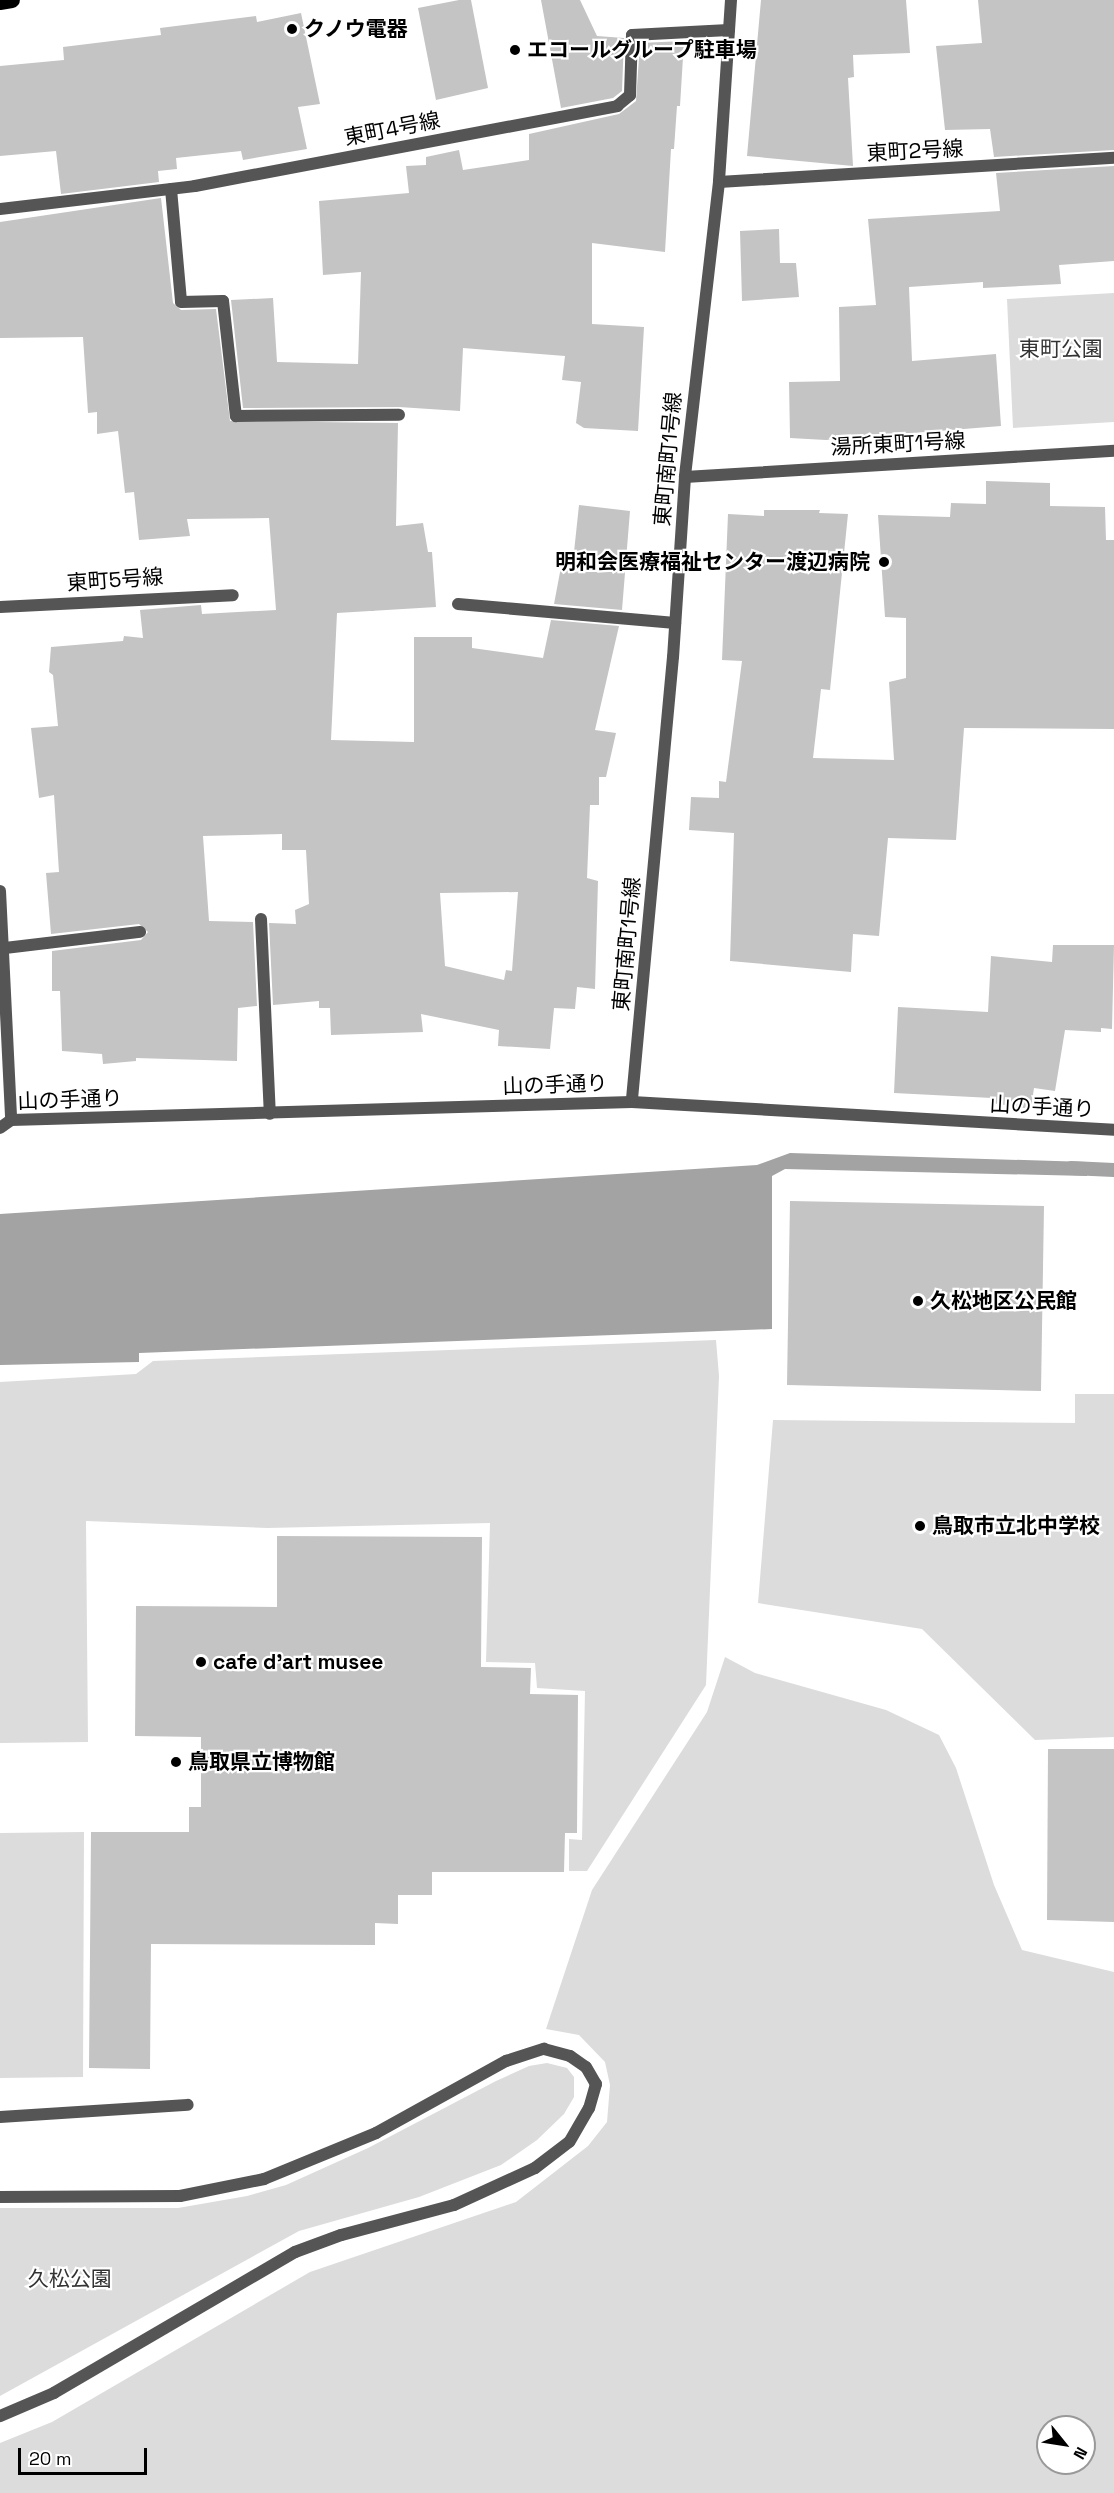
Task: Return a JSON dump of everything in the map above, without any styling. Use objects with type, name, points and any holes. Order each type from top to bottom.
[{"type":"highway","points":[[0,2],[12,0]]},
{"type":"street","name":"東町南町1号線","points":[[632,1102],[675,623],[684,477],[719,182],[731,0]]},
{"type":"street","name":"東町4号線","points":[[0,209],[171,189],[617,106],[630,95],[632,35],[729,30]]},
{"type":"street","name":"東町2号線","points":[[719,182],[1114,158]]},
{"type":"street","points":[[171,189],[181,302],[223,301],[236,416],[399,415]]},
{"type":"street","name":"湯所東町1号線","points":[[684,477],[1114,451]]},
{"type":"street","name":"東町5号線","points":[[0,607],[233,595]]},
{"type":"street","points":[[458,604],[675,623]]},
{"type":"street","points":[[0,891],[5,948],[11,1120]]},
{"type":"street","points":[[261,919],[270,1114]]},
{"type":"street","points":[[5,948],[140,932]]},
{"type":"street","name":"山の手通り","points":[[0,1128],[11,1120],[632,1102],[1114,1130]]},
{"type":"street","points":[[0,2197],[180,2196],[264,2179],[376,2133],[506,2061],[544,2049],[570,2056],[586,2067],[596,2084],[589,2108],[569,2142],[535,2168],[454,2205],[341,2235],[295,2252],[54,2393],[0,2416]]},
{"type":"street","points":[[0,2117],[188,2105]]},
{"type":"green space","name":"東町公園","points":[[1114,293],[1114,422],[1013,428],[1007,299]]},
{"type":"green space","points":[[716,1340],[719,1376],[706,1685],[587,1871],[569,1871],[569,1839],[582,1840],[585,1691],[537,1688],[535,1663],[486,1662],[490,1523],[267,1528],[86,1521],[88,1742],[0,1743],[0,1382],[136,1374],[153,1361]]},
{"type":"green space","points":[[1075,1394],[1114,1394],[1114,1737],[1035,1740],[922,1629],[758,1603],[773,1420],[1075,1423]]},
{"type":"green space","points":[[725,1657],[755,1673],[886,1710],[939,1735],[956,1768],[994,1885],[1022,1950],[1114,1972],[1114,2493],[0,2493],[0,2443],[52,2422],[310,2272],[516,2202],[588,2146],[607,2122],[610,2085],[605,2062],[579,2035],[546,2029],[592,1890],[707,1712]]},
{"type":"green space","points":[[84,1832],[83,2077],[0,2078],[0,1833]]},
{"type":"green space","name":"久松公園","points":[[547,2063],[567,2068],[574,2077],[574,2097],[564,2114],[537,2140],[501,2165],[419,2197],[299,2231],[0,2396],[0,2208],[178,2208],[247,2196],[286,2185],[368,2148],[496,2081],[529,2066]]},
{"type":"shaded area","points":[[790,1153],[1087,1162],[1087,1176],[785,1169],[772,1176],[772,1329],[139,1353],[139,1362],[0,1365],[0,1214],[757,1165]]},
{"type":"building","points":[[471,0],[488,88],[436,100],[418,8]]},
{"type":"building","points":[[541,0],[580,0],[597,36],[624,38],[622,91],[613,98],[561,108]]},
{"type":"building","points":[[761,0],[906,0],[910,53],[853,55],[854,77],[848,78],[853,166],[747,156]]},
{"type":"building","points":[[978,0],[1114,0],[1114,150],[994,157],[990,129],[945,130],[936,46],[982,43]]},
{"type":"building","points":[[301,13],[320,104],[298,107],[307,149],[243,160],[241,151],[176,158],[177,169],[158,171],[159,182],[61,194],[56,151],[0,156],[0,66],[64,60],[63,47],[161,35],[160,28],[256,16],[257,22]]},
{"type":"building","points":[[684,41],[680,106],[677,106],[674,149],[671,149],[665,252],[592,243],[592,324],[644,327],[638,431],[584,428],[576,423],[581,382],[562,380],[565,356],[463,348],[460,411],[399,407],[243,408],[231,300],[273,298],[277,362],[358,364],[361,272],[323,275],[319,201],[409,193],[406,166],[426,165],[426,157],[459,150],[463,170],[529,160],[529,134],[619,114],[636,101],[640,43]]},
{"type":"building","points":[[1114,166],[1114,261],[1059,265],[1061,284],[983,288],[983,282],[909,287],[912,361],[996,354],[1001,426],[826,440],[790,438],[789,382],[840,381],[839,307],[876,305],[868,219],[1000,211],[996,173]]},
{"type":"building","points":[[161,198],[173,303],[181,310],[216,309],[230,421],[398,423],[396,526],[423,523],[428,552],[432,552],[436,607],[337,613],[331,740],[414,742],[414,637],[472,637],[472,648],[543,658],[551,620],[619,626],[595,730],[616,733],[606,777],[599,777],[599,805],[590,805],[587,878],[598,881],[595,989],[577,987],[575,1009],[554,1008],[550,1049],[498,1046],[499,1030],[421,1014],[423,1032],[331,1035],[330,1008],[319,1008],[319,1001],[273,1005],[269,923],[296,924],[295,910],[309,904],[306,850],[282,850],[282,834],[203,836],[209,921],[253,922],[257,1006],[238,1008],[237,1061],[136,1058],[136,1061],[103,1064],[102,1054],[62,1051],[60,991],[52,991],[52,951],[141,940],[148,932],[139,924],[51,934],[46,873],[59,872],[54,795],[39,798],[31,728],[58,726],[53,675],[49,672],[51,647],[123,641],[124,636],[143,638],[140,610],[201,605],[202,614],[276,610],[269,518],[187,519],[190,536],[139,540],[134,492],[125,493],[118,431],[97,434],[97,412],[88,413],[83,337],[0,338],[0,222]],"holes":[[[518,892],[512,971],[506,970],[504,980],[445,966],[440,893]]]},
{"type":"building","points":[[779,229],[780,263],[796,263],[799,297],[742,301],[740,231]]},
{"type":"building","points":[[986,481],[1050,483],[1050,506],[1105,507],[1106,540],[1114,540],[1114,729],[964,728],[956,840],[888,838],[879,936],[853,934],[851,972],[730,961],[734,833],[689,830],[691,797],[719,798],[719,781],[726,782],[742,661],[722,660],[728,514],[764,516],[764,510],[820,510],[819,513],[848,514],[830,690],[821,689],[813,758],[894,760],[889,682],[906,678],[906,618],[885,617],[878,515],[950,517],[951,503],[986,504]]},
{"type":"building","points":[[579,505],[630,511],[622,610],[554,604],[564,551],[574,552]]},
{"type":"building","points":[[1053,945],[1114,945],[1112,1029],[1101,1028],[1101,1032],[1065,1030],[1055,1091],[1034,1088],[1031,1109],[992,1103],[992,1098],[894,1093],[898,1007],[988,1012],[991,956],[1052,962]]},
{"type":"building","points":[[790,1201],[1044,1206],[1041,1391],[787,1385]]},
{"type":"building","points":[[277,1536],[482,1537],[481,1667],[531,1668],[530,1694],[578,1695],[577,1833],[565,1833],[564,1872],[432,1872],[432,1895],[398,1895],[398,1924],[375,1923],[375,1945],[151,1944],[150,2069],[89,2068],[91,1832],[189,1832],[189,1807],[201,1807],[201,1737],[135,1736],[136,1606],[277,1607]]},
{"type":"building","points":[[1048,1749],[1114,1749],[1114,1922],[1047,1920]]},
{"type":"waterway","points":[[1071,1168],[1114,1170]]},
{"type":"place","name":"クノウ電器","points":[[292,29]]},
{"type":"place","name":"エコールグループ駐車場","points":[[515,50]]},
{"type":"place","name":"明和会医療福祉センター渡辺病院","points":[[884,562]]},
{"type":"place","name":"久松地区公民館","points":[[918,1301]]},
{"type":"place","name":"鳥取市立北中学校","points":[[920,1526]]},
{"type":"place","name":"cafe d'art musee","points":[[201,1662]]},
{"type":"place","name":"鳥取県立博物館","points":[[176,1762]]}]
